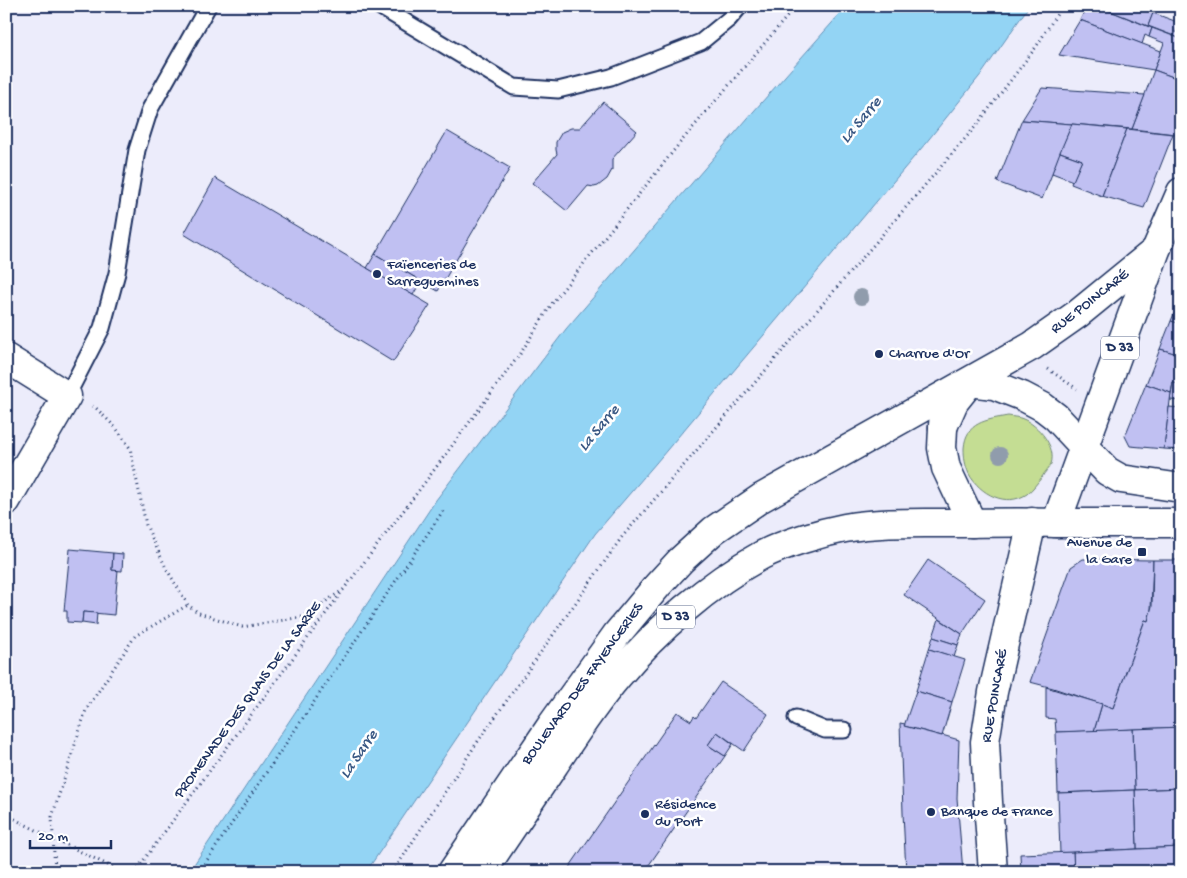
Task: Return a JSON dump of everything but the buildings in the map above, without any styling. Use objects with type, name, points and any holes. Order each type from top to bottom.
[{"type":"main road","name":"RUE POINCARÉ","points":[[1084,447],[1156,250],[1181,192]]},
{"type":"main road","name":"RUE POINCARÉ","points":[[944,396],[1032,346],[1079,313],[1156,250]]},
{"type":"main road","points":[[6,358],[67,396],[6,501]]},
{"type":"main road","points":[[1000,364],[1022,396]]},
{"type":"main road","points":[[943,427],[954,402],[970,382],[994,384],[1044,407],[1056,417],[1107,471],[1121,479],[1181,488]]},
{"type":"main road","points":[[944,396],[942,448],[946,468],[972,523]]},
{"type":"main road","name":"BOULEVARD DES FAYENCERIES","points":[[452,872],[551,726],[617,634],[681,560],[714,530],[760,498],[944,396]]},
{"type":"main road","name":"D 33","points":[[972,523],[1044,523],[1084,447]]},
{"type":"main road","name":"BOULEVARD DES FAYENCERIES","points":[[482,872],[616,677],[642,648],[698,598],[730,574],[781,548],[814,536],[846,528],[913,523],[972,523]]},
{"type":"main road","points":[[1044,523],[1181,523]]},
{"type":"main road","name":"RUE POINCARÉ","points":[[993,872],[986,742],[993,692],[1044,523]]},
{"type":"lane","points":[[67,396],[102,328],[117,273],[137,150],[150,109],[208,6]]},
{"type":"lane","points":[[379,6],[514,86],[558,90],[611,76],[702,42],[729,19],[740,6]]},
{"type":"lane","points":[[796,718],[825,730],[844,730]]},
{"type":"path","name":"PROMENADE DES QUAIS DE LA SARRE","points":[[135,872],[520,354],[553,302],[679,144],[796,6]]},
{"type":"path","points":[[393,872],[474,747],[622,537],[976,126],[1036,47],[1062,6]]},
{"type":"path","points":[[1032,346],[1047,368],[1100,403]]},
{"type":"path","points":[[67,396],[96,408],[116,428],[130,448],[146,525],[166,568],[188,605],[199,613],[242,627],[302,617],[343,590]]},
{"type":"path","points":[[199,872],[443,511]]},
{"type":"path","points":[[55,872],[52,817],[86,710],[135,636],[188,605]]},
{"type":"path","points":[[6,814],[122,872]]},
{"type":"green space","points":[[1008,416],[1021,418],[1035,426],[1049,444],[1052,457],[1050,466],[1031,490],[1019,498],[1011,500],[994,497],[980,488],[969,474],[964,452],[966,439],[973,428],[985,421]]},
{"type":"water","name":"La Sarre","points":[[847,6],[1029,6],[983,72],[925,144],[595,534],[366,872],[189,872],[436,500],[566,329]]},
{"type":"place","name":"Faïenceries de Sarreguemines","points":[[377,274]]},
{"type":"place","name":"Charrue d'Or","points":[[879,354]]},
{"type":"place","name":"Avenue de la Gare","points":[[1142,552]]},
{"type":"place","name":"Banque de France","points":[[931,812]]},
{"type":"place","name":"Résidence du Port","points":[[645,814]]}]
